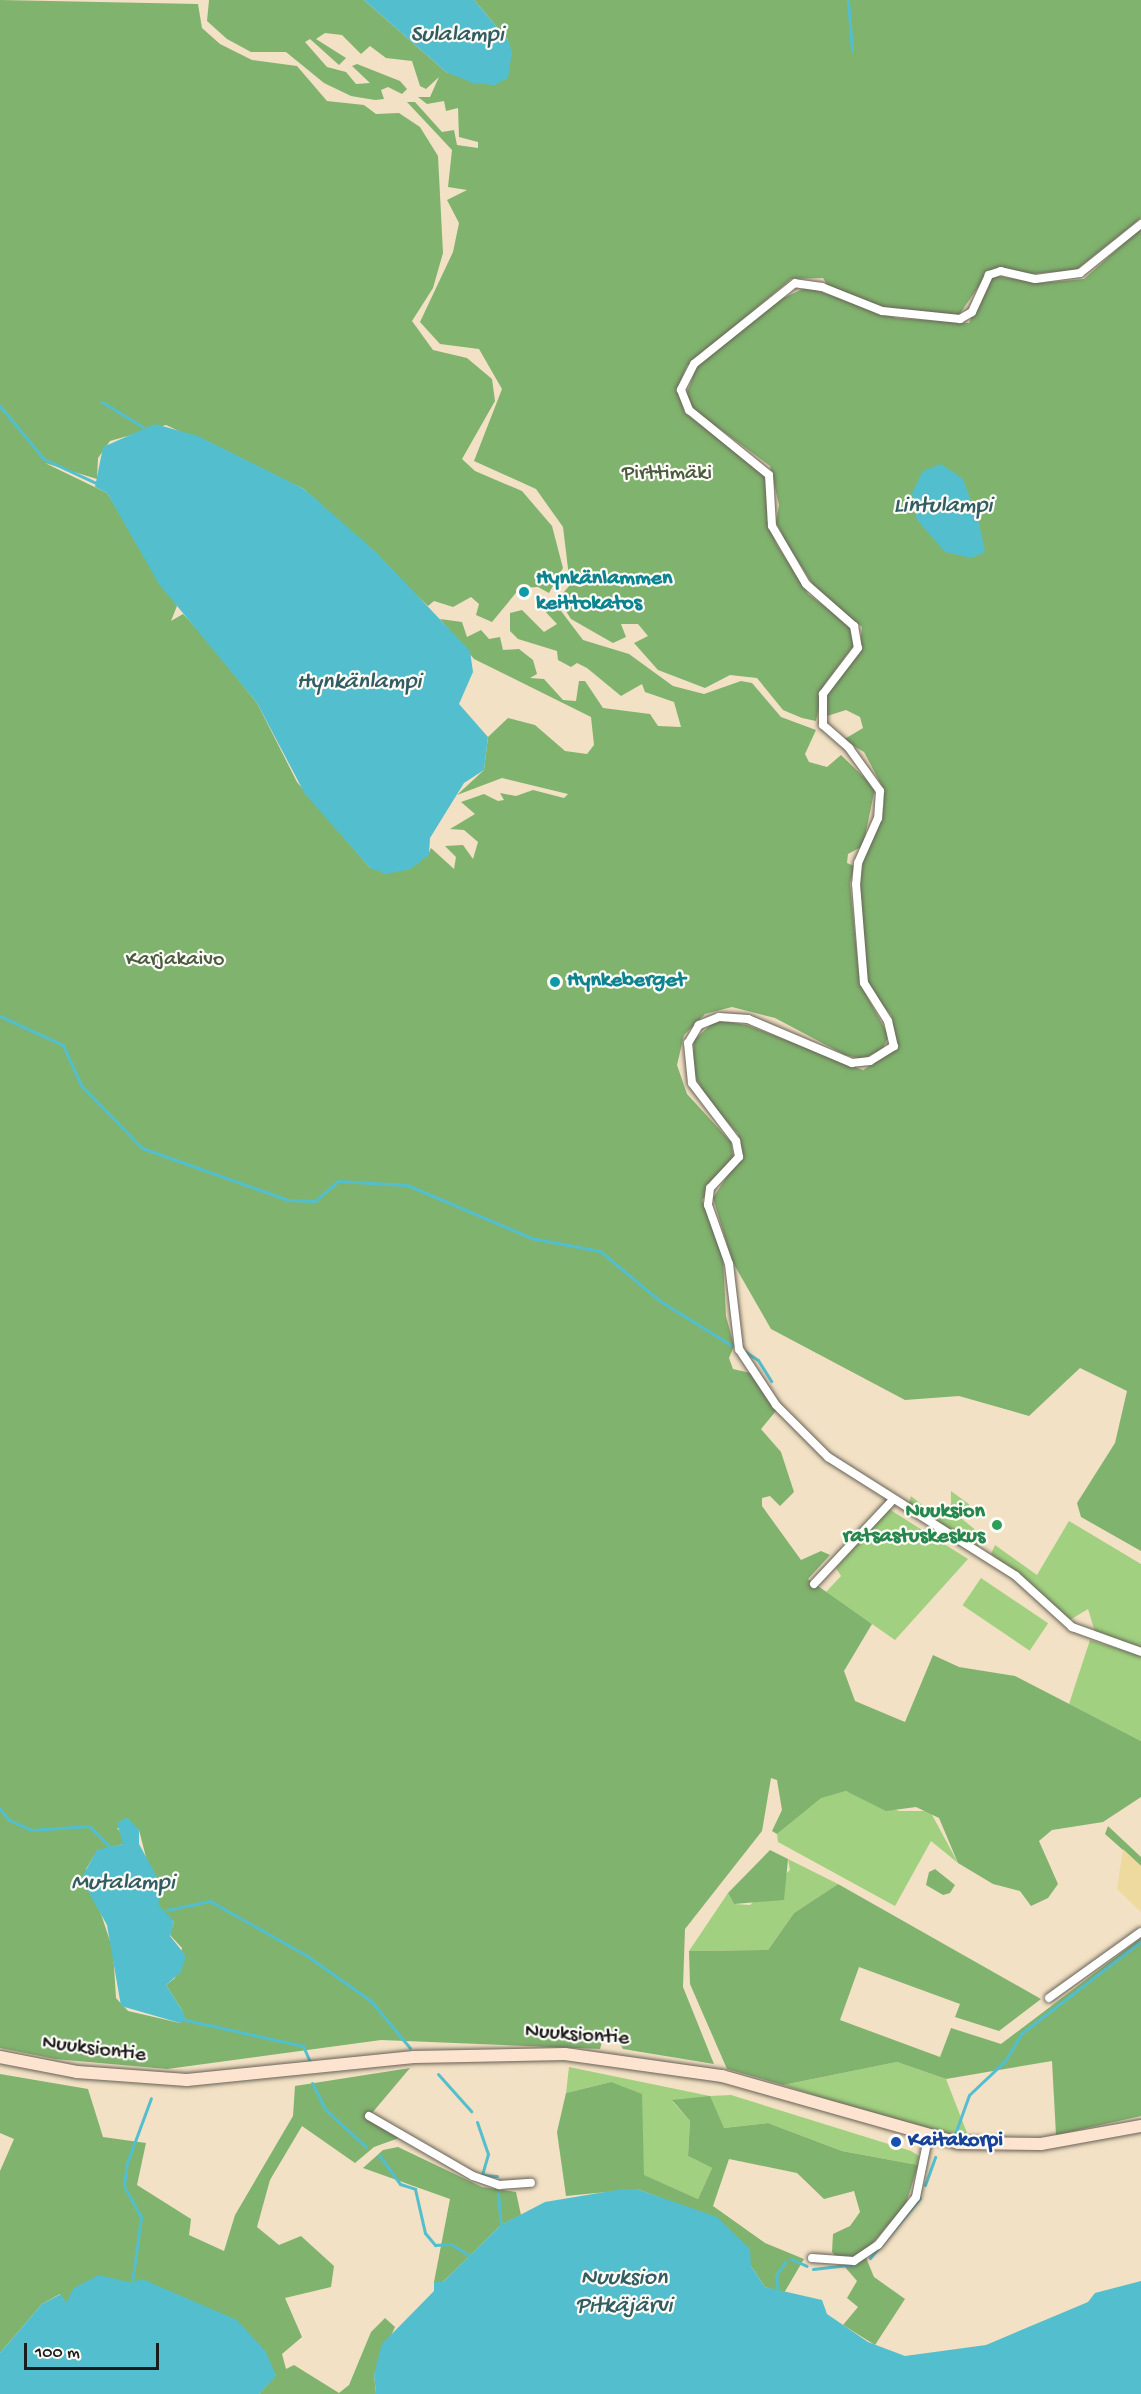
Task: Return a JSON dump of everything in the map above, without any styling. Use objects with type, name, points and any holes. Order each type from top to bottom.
[{"type":"street","points":[[1141,224],[1080,273],[1035,279],[1001,271],[988,275],[972,312],[960,319],[882,311],[822,287],[795,283],[694,364],[681,390],[689,410],[769,475],[772,526],[806,584],[848,620],[859,638],[858,648],[823,694],[823,725],[849,748],[880,791],[878,818],[858,863],[856,884],[864,983],[888,1021],[894,1047],[870,1061],[852,1063],[748,1019],[719,1017],[699,1025],[687,1052],[692,1083],[736,1141],[739,1157],[710,1188],[708,1205],[729,1264],[739,1349],[795,1427],[891,1502],[1016,1576],[1072,1627],[1141,1653]]},
{"type":"street","points":[[814,1584],[891,1502]]},
{"type":"street","points":[[1049,1998],[1141,1932]]},
{"type":"street","name":"Nuuksiontie","points":[[0,2056],[76,2072],[187,2080],[453,2054],[610,2058],[751,2083],[928,2138],[1007,2146],[1141,2126]]},
{"type":"street","points":[[369,2116],[473,2176],[500,2185],[531,2183]]},
{"type":"street","points":[[812,2258],[854,2261],[878,2245],[916,2197],[928,2138]]},
{"type":"green space","name":"Karjakaivo","points":[[0,0],[198,4],[202,28],[220,44],[252,60],[297,66],[327,101],[364,105],[376,114],[399,113],[420,127],[438,156],[443,253],[433,288],[412,321],[433,350],[467,358],[492,379],[495,401],[462,459],[475,471],[522,491],[552,526],[563,568],[549,593],[538,587],[520,588],[492,622],[476,615],[479,604],[471,597],[453,607],[434,601],[428,606],[304,489],[166,425],[110,441],[98,458],[97,479],[45,463],[107,493],[177,606],[171,621],[183,614],[257,703],[297,782],[370,868],[428,855],[431,848],[454,869],[456,857],[445,846],[463,845],[473,859],[478,842],[464,830],[450,829],[475,814],[461,802],[484,794],[498,801],[504,800],[500,793],[516,796],[533,790],[564,798],[568,794],[502,778],[457,795],[484,770],[488,737],[508,718],[535,725],[565,751],[587,754],[594,745],[591,717],[474,659],[440,619],[462,622],[467,637],[481,630],[489,639],[500,637],[503,650],[519,649],[533,660],[537,674],[530,678],[544,679],[563,700],[576,701],[579,681],[585,681],[603,708],[650,714],[658,726],[681,727],[674,702],[645,692],[642,684],[621,696],[587,668],[577,663],[571,667],[558,660],[557,651],[518,639],[510,631],[510,613],[522,610],[544,632],[557,624],[542,608],[552,599],[583,640],[629,654],[673,686],[704,694],[741,681],[752,683],[781,717],[816,730],[805,754],[809,762],[827,767],[841,755],[875,788],[863,846],[848,854],[847,863],[854,866],[850,884],[860,984],[889,1036],[882,1050],[862,1059],[845,1055],[775,1018],[732,1007],[705,1014],[684,1035],[677,1065],[687,1094],[731,1142],[733,1157],[702,1200],[723,1258],[726,1316],[734,1346],[729,1358],[733,1369],[755,1374],[776,1411],[761,1429],[781,1452],[794,1492],[780,1506],[770,1496],[762,1498],[762,1506],[801,1560],[821,1551],[830,1555],[808,1579],[872,1624],[844,1671],[855,1701],[905,1722],[933,1655],[959,1667],[1015,1676],[1141,1741],[1141,1797],[1103,1822],[1052,1830],[1039,1841],[1058,1884],[1048,1898],[1031,1906],[1020,1891],[993,1884],[958,1863],[939,1818],[916,1807],[886,1811],[846,1791],[821,1798],[777,1834],[772,1831],[782,1810],[777,1780],[771,1778],[762,1831],[685,1929],[683,1987],[714,2064],[623,2049],[611,2030],[605,2031],[600,2049],[381,2040],[167,2069],[55,2059],[0,2048]],"holes":[[[117,1828],[139,1830],[159,1908],[174,1922],[170,1935],[182,1948],[175,1978],[166,1985],[182,2010],[185,2019],[180,2023],[128,2011],[116,1998],[113,1950],[86,1869],[97,1851],[123,1844],[125,1838]]]},
{"type":"green space","name":"Pirttimäki","points":[[209,0],[364,0],[446,72],[495,85],[508,40],[474,0],[1141,0],[1141,218],[1076,270],[1030,274],[990,270],[959,315],[889,309],[828,286],[823,278],[791,279],[687,366],[677,389],[685,413],[762,470],[770,493],[767,520],[777,545],[808,594],[851,626],[854,645],[824,685],[816,721],[802,718],[783,710],[757,678],[730,675],[705,688],[658,670],[634,643],[648,636],[638,624],[621,624],[626,637],[613,643],[571,619],[558,599],[570,585],[563,527],[536,489],[474,461],[502,389],[479,349],[440,344],[420,322],[453,252],[459,223],[447,200],[467,190],[448,187],[452,150],[407,102],[415,102],[442,132],[454,130],[457,145],[478,148],[478,142],[459,137],[458,108],[446,111],[444,101],[427,104],[418,97],[430,97],[439,77],[426,89],[420,86],[412,61],[386,58],[370,46],[361,54],[342,35],[325,33],[316,39],[346,58],[339,65],[310,39],[305,42],[327,67],[346,72],[356,84],[370,83],[352,66],[357,64],[400,81],[407,89],[402,94],[388,87],[381,90],[384,99],[375,100],[351,96],[324,83],[286,52],[251,52],[227,39],[207,21]]},
{"type":"green space","points":[[1141,228],[1141,1551],[1081,1517],[1077,1503],[1115,1443],[1127,1391],[1080,1368],[1029,1416],[959,1396],[905,1400],[771,1329],[732,1261],[713,1198],[742,1153],[738,1134],[708,1100],[692,1071],[694,1040],[716,1020],[747,1025],[863,1070],[898,1048],[891,1015],[869,989],[864,968],[860,885],[863,861],[884,806],[883,788],[864,752],[843,740],[863,728],[860,717],[846,710],[824,717],[829,686],[859,653],[862,627],[817,591],[786,542],[776,522],[779,505],[770,466],[693,409],[686,395],[697,366],[777,301],[807,287],[896,318],[969,323],[986,282],[995,276],[1040,283],[1084,279]]},
{"type":"green space","points":[[951,1491],[970,1505],[961,1518],[984,1537],[978,1547],[908,1506],[911,1496],[932,1513],[943,1513],[951,1504]]},
{"type":"green space","points":[[889,1509],[968,1559],[895,1640],[826,1592],[841,1576],[836,1568]]},
{"type":"green space","points":[[1069,1521],[1141,1564],[1141,1647],[1095,1632],[1088,1609],[1070,1620],[991,1554],[995,1545],[1037,1575]]},
{"type":"green space","points":[[981,1578],[1048,1623],[1030,1651],[963,1605]]},
{"type":"green space","points":[[1090,1640],[1141,1656],[1141,1741],[1069,1704]]},
{"type":"green space","points":[[846,1791],[899,1811],[930,1811],[958,1863],[931,1841],[895,1906],[778,1842],[777,1834],[821,1797]]},
{"type":"green space","points":[[1108,1826],[1141,1857],[1141,1866],[1105,1834]]},
{"type":"green space","points":[[770,1850],[788,1859],[784,1900],[734,1904],[728,1893]]},
{"type":"green space","points":[[788,1859],[838,1884],[794,1913],[768,1950],[689,1951],[728,1893],[734,1904],[750,1905],[790,1870]]},
{"type":"green space","points":[[935,1869],[955,1885],[950,1893],[943,1895],[926,1885],[929,1872]]},
{"type":"green space","points":[[838,1884],[1041,1999],[999,2031],[955,2017],[960,2004],[859,1967],[840,2020],[940,2057],[951,2028],[1001,2044],[1141,1938],[1141,2116],[1056,2135],[1052,2061],[946,2079],[897,2062],[783,2085],[727,2069],[690,1984],[689,1951],[768,1950],[794,1913]]},
{"type":"green space","points":[[897,2062],[946,2079],[969,2138],[904,2125],[783,2085]]},
{"type":"green space","points":[[569,2067],[710,2096],[731,2095],[911,2151],[919,2156],[918,2165],[842,2151],[768,2123],[724,2128],[672,2101],[690,2121],[688,2156],[712,2168],[698,2199],[643,2175],[611,2082],[566,2093]]},
{"type":"green space","points":[[410,2068],[367,2119],[399,2138],[374,2147],[355,2163],[302,2126],[270,2180],[257,2227],[279,2245],[301,2236],[334,2266],[331,2287],[285,2298],[302,2337],[282,2354],[286,2369],[294,2365],[339,2393],[349,2385],[371,2332],[385,2318],[395,2327],[374,2374],[376,2394],[259,2394],[276,2375],[132,2283],[66,2304],[60,2294],[42,2304],[0,2353],[0,2171],[14,2139],[0,2133],[0,2074],[88,2089],[103,2137],[146,2143],[137,2185],[191,2219],[189,2235],[224,2251],[235,2215],[293,2116],[295,2086]]},
{"type":"green space","points":[[611,2082],[642,2094],[644,2175],[698,2199],[712,2168],[688,2156],[690,2121],[672,2100],[710,2096],[724,2128],[768,2123],[842,2151],[918,2165],[906,2204],[864,2253],[874,2277],[905,2299],[875,2345],[843,2325],[858,2307],[847,2298],[857,2281],[832,2252],[833,2234],[850,2226],[860,2212],[854,2191],[824,2199],[797,2173],[729,2159],[713,2206],[765,2243],[804,2259],[784,2293],[765,2287],[751,2266],[659,2197],[637,2189],[566,2196],[557,2132],[566,2093]]},
{"type":"green space","points":[[398,2147],[482,2187],[516,2192],[521,2215],[501,2225],[443,2282],[434,2282],[450,2199],[363,2168],[383,2150]]},
{"type":"sand","points":[[1123,1849],[1141,1866],[1141,1912],[1117,1889]]},
{"type":"water","name":"Sulalampi","points":[[364,0],[474,0],[508,40],[512,52],[508,78],[495,85],[473,83],[446,72]]},
{"type":"water","name":"Hynkänlampi","points":[[155,424],[198,436],[304,489],[376,552],[470,651],[473,672],[459,704],[488,737],[484,770],[464,783],[430,838],[429,855],[411,869],[386,874],[370,868],[305,794],[257,703],[159,584],[107,493],[95,487],[103,447]]},
{"type":"water","name":"Lintulampi","points":[[941,464],[963,479],[979,523],[985,552],[971,558],[945,552],[917,520],[912,493],[923,471]]},
{"type":"water","name":"Mutalampi","points":[[127,1817],[139,1830],[139,1844],[163,1888],[158,1904],[174,1922],[170,1936],[186,1956],[181,1972],[166,1985],[186,2020],[180,2023],[121,2006],[107,1925],[81,1879],[97,1850],[123,1844],[117,1823]]},
{"type":"water","name":"Nuuksion Pitkäjärvi","points":[[623,2189],[637,2189],[717,2217],[750,2249],[751,2266],[765,2287],[822,2300],[827,2314],[868,2342],[905,2356],[986,2345],[1088,2302],[1095,2293],[1141,2281],[1141,2394],[376,2394],[374,2374],[382,2344],[434,2291],[434,2282],[443,2282],[501,2225],[545,2202]]},
{"type":"water","points":[[99,2275],[132,2283],[142,2279],[237,2320],[266,2352],[276,2376],[259,2394],[0,2394],[0,2353],[42,2304],[61,2294],[66,2303],[74,2288]]},
{"type":"waterway","points":[[848,0],[852,51]]},
{"type":"waterway","points":[[102,402],[143,427]]},
{"type":"waterway","points":[[0,406],[44,459],[96,483]]},
{"type":"waterway","points":[[0,1016],[63,1045],[81,1085],[142,1148],[288,1200],[315,1201],[338,1181],[407,1185],[531,1238],[600,1251],[660,1301],[731,1345]]},
{"type":"waterway","points":[[743,1350],[758,1360],[771,1381]]},
{"type":"waterway","points":[[0,1809],[9,1820],[31,1830],[89,1826],[109,1846]]},
{"type":"waterway","points":[[167,1910],[210,1901],[306,1955],[371,2001],[410,2048]]},
{"type":"waterway","points":[[955,2134],[969,2095],[1005,2061],[1022,2033],[1141,1941]]},
{"type":"waterway","points":[[186,2020],[303,2046],[310,2062]]},
{"type":"waterway","points":[[438,2074],[471,2111]]},
{"type":"waterway","points":[[312,2083],[326,2110],[366,2147]]},
{"type":"waterway","points":[[132,2283],[141,2217],[124,2186],[127,2163],[151,2098]]},
{"type":"waterway","points":[[477,2122],[488,2154],[482,2175],[497,2176]]},
{"type":"waterway","points":[[379,2155],[400,2184],[415,2189],[425,2233],[435,2245],[451,2244],[470,2256]]},
{"type":"waterway","points":[[925,2185],[935,2157]]},
{"type":"waterway","points":[[498,2193],[501,2225]]},
{"type":"waterway","points":[[870,2258],[920,2198]]},
{"type":"waterway","points":[[791,2259],[807,2266]]},
{"type":"waterway","points":[[778,2291],[776,2275],[785,2262]]},
{"type":"waterway","points":[[813,2269],[857,2264]]},
{"type":"place","name":"Hynkänlammen keittokatos","points":[[524,592]]},
{"type":"place","name":"Hynkeberget","points":[[555,982]]},
{"type":"place","name":"Nuuksion ratsastuskeskus","points":[[997,1525]]},
{"type":"place","name":"Kaitakorpi","points":[[896,2142]]}]
